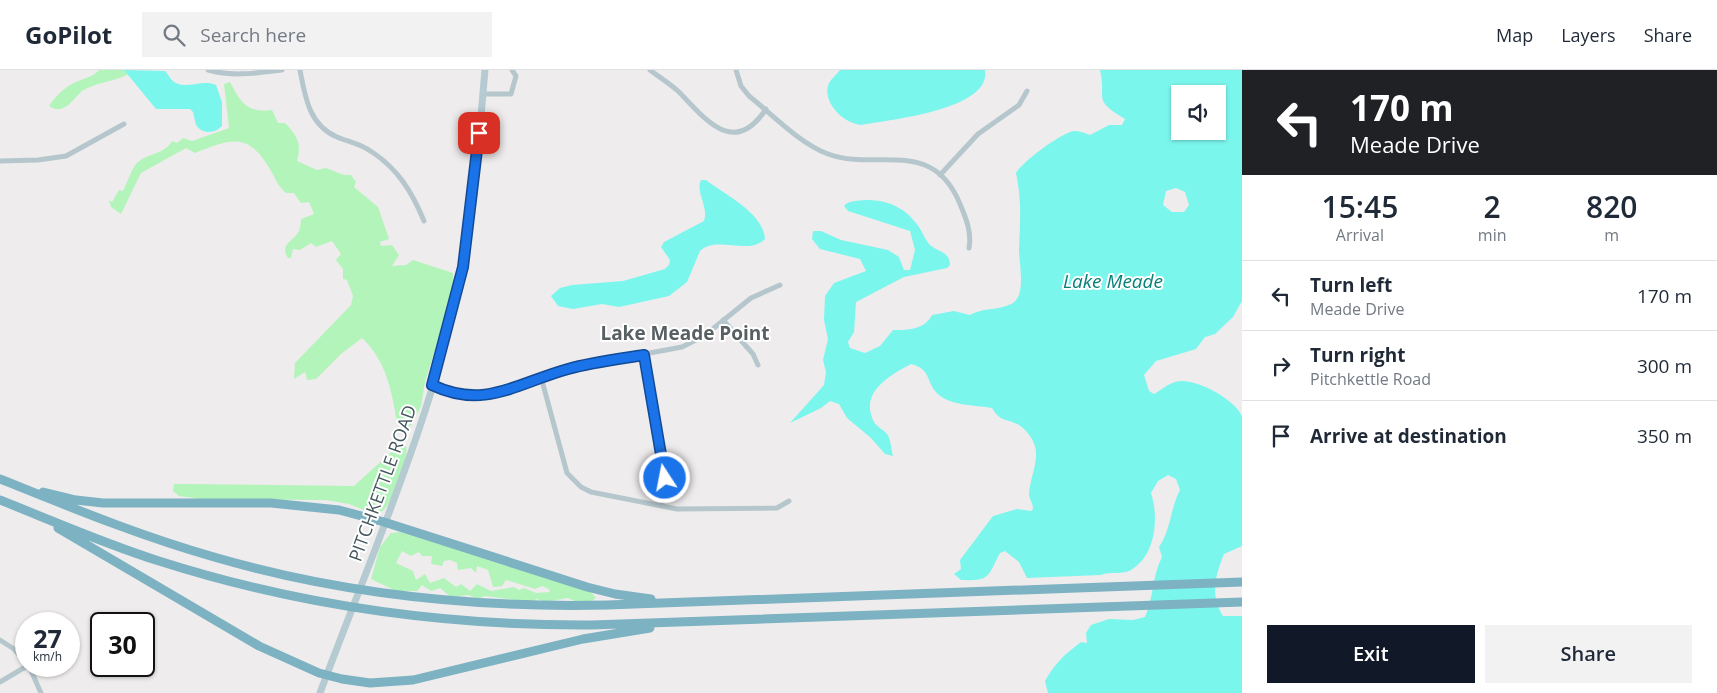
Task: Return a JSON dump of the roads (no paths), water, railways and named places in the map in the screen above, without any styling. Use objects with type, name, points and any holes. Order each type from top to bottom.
[{"type":"highway","points":[[0,479],[91,502],[297,505],[339,510],[384,522],[615,594],[702,602]]},
{"type":"highway","points":[[0,479],[99,519],[175,546],[252,567],[320,582],[392,594],[481,603],[565,606],[1242,582]]},
{"type":"highway","points":[[0,500],[128,550],[211,576],[290,596],[378,612],[447,620],[519,625],[592,625],[1242,602]]},
{"type":"highway","points":[[27,511],[235,634],[278,656],[327,675],[370,683],[402,682],[603,635],[707,621]]},
{"type":"main road","name":"PITCHKETTLE ROAD","points":[[320,693],[367,569],[432,385],[453,312],[465,258],[485,70]]},
{"type":"street","points":[[208,70],[224,74],[242,75],[282,70]]},
{"type":"street","points":[[300,70],[306,102],[319,124],[335,136],[371,151],[389,164],[407,186],[424,221]]},
{"type":"street","points":[[483,94],[511,94],[516,76],[512,70]]},
{"type":"street","points":[[650,70],[676,89],[709,124],[722,130],[733,132],[744,129],[758,120],[766,109]]},
{"type":"street","points":[[736,70],[738,80],[744,91],[814,147],[829,154],[848,158],[909,160],[924,165],[940,176],[953,190],[963,210],[970,235],[969,248]]},
{"type":"street","points":[[940,176],[969,142],[1019,104],[1027,91]]},
{"type":"street","points":[[0,161],[38,160],[66,156],[124,124]]},
{"type":"street","points":[[432,385],[455,394],[476,397],[490,395],[541,377],[585,365],[672,350],[692,343],[751,298],[780,285]]},
{"type":"street","points":[[722,320],[753,354],[758,365]]},
{"type":"street","points":[[644,355],[665,478],[662,506]]},
{"type":"street","points":[[541,377],[548,397],[563,462],[573,480],[591,492],[677,509],[777,508],[789,501]]},
{"type":"street","points":[[0,640],[15,650]]},
{"type":"street","points":[[0,682],[15,673]]},
{"type":"street","points":[[33,677],[40,693]]},
{"type":"water","points":[[124,70],[165,71],[173,81],[181,85],[211,83],[216,85],[222,102],[222,126],[212,132],[205,131],[196,125],[193,112],[190,109],[156,109]]},
{"type":"water","points":[[840,70],[985,70],[983,84],[973,95],[956,104],[914,116],[861,125],[842,117],[829,100],[827,93],[829,84]]},
{"type":"water","name":"Lake Meade","points":[[1100,70],[1242,70],[1242,301],[1233,317],[1215,334],[1205,337],[1196,349],[1156,361],[1144,375],[1149,391],[1154,394],[1175,382],[1192,383],[1203,386],[1223,397],[1238,410],[1242,417],[1242,546],[1224,554],[1216,578],[1215,593],[1216,601],[1223,616],[1242,616],[1242,693],[1048,693],[1045,681],[1061,659],[1081,642],[1087,643],[1086,633],[1091,625],[1109,619],[1133,620],[1145,617],[1156,572],[1162,557],[1159,547],[1166,534],[1180,490],[1176,479],[1168,475],[1158,481],[1151,493],[1155,513],[1153,535],[1146,555],[1131,570],[1101,575],[1027,578],[1019,562],[1005,551],[1000,553],[990,573],[983,578],[978,580],[961,580],[954,574],[961,569],[960,560],[993,516],[1017,509],[1031,511],[1033,509],[1029,494],[1036,452],[1030,436],[1023,428],[999,417],[992,408],[955,402],[941,397],[933,388],[925,372],[911,364],[895,373],[880,385],[874,392],[871,401],[870,410],[873,420],[888,436],[893,456],[885,454],[871,438],[847,418],[839,404],[830,401],[821,408],[790,423],[824,385],[826,372],[823,360],[828,339],[824,320],[825,296],[834,283],[866,271],[860,259],[820,249],[812,239],[813,231],[821,231],[841,240],[888,250],[899,257],[904,270],[910,270],[915,250],[910,231],[848,211],[844,206],[857,201],[874,200],[903,210],[914,220],[929,244],[945,254],[949,260],[950,265],[947,268],[904,277],[856,302],[854,332],[848,342],[850,348],[865,353],[880,346],[893,330],[915,328],[925,324],[932,315],[954,311],[970,315],[1011,304],[1016,300],[1021,288],[1019,250],[1020,202],[1016,173],[1019,168],[1043,148],[1069,132],[1077,131],[1090,135],[1109,125],[1122,125],[1125,119],[1108,107],[1102,98]],"holes":[[[1176,188],[1185,192],[1189,205],[1184,212],[1172,212],[1163,205],[1166,191]]]},
{"type":"water","points":[[701,180],[706,180],[750,212],[763,229],[765,239],[758,244],[750,246],[715,245],[700,251],[687,282],[669,296],[619,307],[602,304],[573,309],[558,306],[551,296],[560,288],[572,285],[623,281],[665,269],[669,265],[670,260],[661,247],[664,242],[704,221],[705,210],[700,190]]},
{"type":"district","name":"Lake Meade Point","points":[[685,333]]}]
